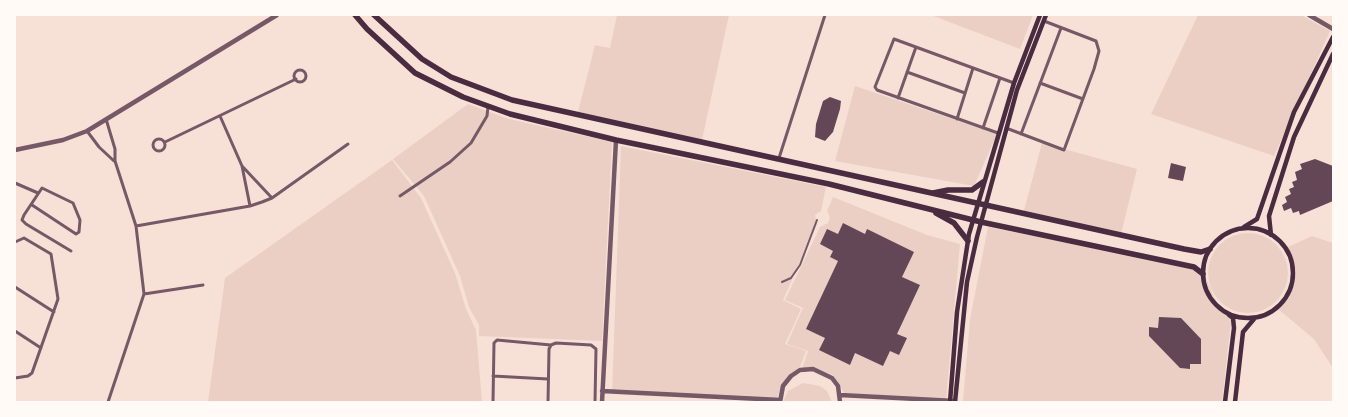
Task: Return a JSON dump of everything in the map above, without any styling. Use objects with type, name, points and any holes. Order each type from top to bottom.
[{"type":"highway","points":[[355,15],[367,30],[415,73],[444,89],[510,114],[616,140],[828,184],[981,222],[1194,267],[1203,274]]},
{"type":"highway","points":[[374,15],[422,59],[467,84],[531,105],[1196,252],[1210,249]]},
{"type":"highway","points":[[701,157],[704,143]]},
{"type":"highway","points":[[930,194],[948,190],[972,190],[983,182]]},
{"type":"highway","points":[[931,210],[954,223],[968,241]]},
{"type":"main road","points":[[953,402],[957,312],[968,241],[998,133],[1014,83],[1040,15]]},
{"type":"main road","points":[[953,402],[967,282],[981,222],[1017,90],[1046,15]]},
{"type":"main road","points":[[1224,402],[1234,328],[1232,318],[1211,299],[1204,283],[1203,274],[1210,249],[1228,233],[1240,229],[1257,219],[1294,112],[1333,37]]},
{"type":"main road","points":[[1271,235],[1269,216],[1295,134],[1333,54]]},
{"type":"main road","points":[[1276,162],[1285,165]]},
{"type":"main road","points":[[1224,312],[1244,318],[1255,318],[1267,314],[1283,301],[1292,280],[1290,257],[1281,243],[1262,230],[1240,229]]},
{"type":"main road","points":[[1235,402],[1243,332],[1255,318]]},
{"type":"street","points":[[15,150],[63,140],[87,130],[277,15]]},
{"type":"street","points":[[779,159],[825,15]]},
{"type":"street","points":[[1309,15],[1333,29]]},
{"type":"street","points":[[1006,128],[1064,150],[1083,99],[1096,60],[1098,44],[1044,21]]},
{"type":"street","points":[[1021,134],[1061,28]]},
{"type":"street","points":[[998,133],[898,98],[877,90],[875,87],[893,39],[896,38],[1014,83]]},
{"type":"street","points":[[898,98],[916,47]]},
{"type":"street","points":[[957,119],[973,68]]},
{"type":"street","points":[[907,72],[965,93]]},
{"type":"street","points":[[983,128],[1000,78]]},
{"type":"street","points":[[165,142],[296,80]]},
{"type":"street","points":[[1040,83],[1083,99]]},
{"type":"street","points":[[400,196],[450,162],[471,143],[487,116],[488,106]]},
{"type":"street","points":[[220,116],[242,166],[250,206]]},
{"type":"street","points":[[106,119],[115,149],[115,161],[136,226],[144,294],[108,402]]},
{"type":"street","points":[[87,130],[99,147],[115,161]]},
{"type":"street","points":[[602,402],[616,140]]},
{"type":"street","points":[[136,226],[250,206],[272,198],[348,144]]},
{"type":"street","points":[[242,166],[272,198]]},
{"type":"street","points":[[15,184],[38,193]]},
{"type":"street","points":[[32,205],[72,233],[79,232],[80,220],[72,201],[44,187],[23,217],[23,222],[71,251]]},
{"type":"street","points":[[15,242],[24,238],[51,254],[58,293],[54,312],[32,373],[28,376],[15,378]]},
{"type":"street","points":[[144,294],[203,285]]},
{"type":"street","points":[[15,287],[54,312]]},
{"type":"street","points":[[15,332],[41,348]]},
{"type":"street","points":[[493,402],[493,348],[497,340],[550,347],[591,345],[596,349],[595,402]]},
{"type":"street","points":[[548,402],[550,347]]},
{"type":"street","points":[[602,391],[780,401],[781,391],[786,380],[796,373],[807,369],[824,372],[832,378],[840,394],[840,402]]},
{"type":"street","points":[[493,376],[548,379]]},
{"type":"street","points":[[840,394],[953,402]]},
{"type":"lane","points":[[782,282],[791,278],[800,264],[817,220]]},
{"type":"shaded area","points":[[617,15],[729,15],[702,140],[578,112],[595,45],[610,48]]},
{"type":"shaded area","points":[[931,15],[1033,15],[1020,49]]},
{"type":"shaded area","points":[[1198,15],[1301,15],[1330,31],[1274,156],[1151,114]]},
{"type":"shaded area","points":[[855,86],[997,134],[974,186],[835,161]]},
{"type":"shaded area","points":[[468,104],[509,119],[612,142],[602,341],[479,336],[479,325],[469,307],[460,276],[424,196],[393,159]]},
{"type":"shaded area","points":[[1042,143],[1137,169],[1121,234],[1023,214]]},
{"type":"shaded area","points":[[621,146],[826,187],[821,211],[815,215],[817,224],[783,300],[801,309],[785,344],[806,351],[797,375],[781,387],[776,402],[612,394]]},
{"type":"shaded area","points":[[392,160],[421,198],[455,273],[466,309],[476,330],[482,402],[208,402],[225,278]]},
{"type":"shaded area","points":[[833,197],[927,235],[960,244],[946,400],[844,393],[833,375],[812,367],[802,369],[808,351],[787,344],[803,308],[785,300],[820,227],[828,223],[830,217],[827,211]]},
{"type":"shaded area","points":[[988,227],[1199,269],[1206,278],[1215,300],[1229,315],[1231,322],[1222,402],[963,402],[970,319]]},
{"type":"shaded area","points":[[1240,233],[1256,233],[1270,240],[1281,251],[1288,265],[1288,281],[1285,288],[1270,306],[1256,313],[1240,313],[1226,306],[1215,295],[1208,281],[1208,265],[1215,251],[1226,240]]},
{"type":"shaded area","points":[[1312,236],[1333,243],[1333,368],[1314,339],[1278,309],[1289,298],[1294,285],[1296,271],[1288,247]]},
{"type":"shaded area","points":[[803,383],[820,386],[827,391],[832,402],[783,402],[788,391]]},
{"type":"building","points":[[830,97],[841,101],[833,132],[825,141],[815,137],[816,124],[823,101]]},
{"type":"building","points":[[1315,159],[1333,166],[1333,201],[1300,215],[1299,211],[1293,213],[1291,208],[1284,211],[1282,205],[1287,202],[1285,197],[1291,194],[1289,189],[1294,187],[1292,182],[1297,180],[1295,172],[1302,169],[1300,164]]},
{"type":"building","points":[[1171,163],[1186,167],[1183,181],[1168,178]]},
{"type":"building","points":[[843,223],[865,234],[867,229],[914,252],[902,277],[920,285],[897,334],[907,338],[899,355],[890,351],[883,366],[855,353],[850,365],[819,350],[825,338],[806,329],[838,261],[830,257],[833,251],[820,244],[827,229],[838,234]]},
{"type":"building","points":[[1159,317],[1181,318],[1201,339],[1201,364],[1190,364],[1190,369],[1180,368],[1149,336],[1149,327],[1158,328]]}]
